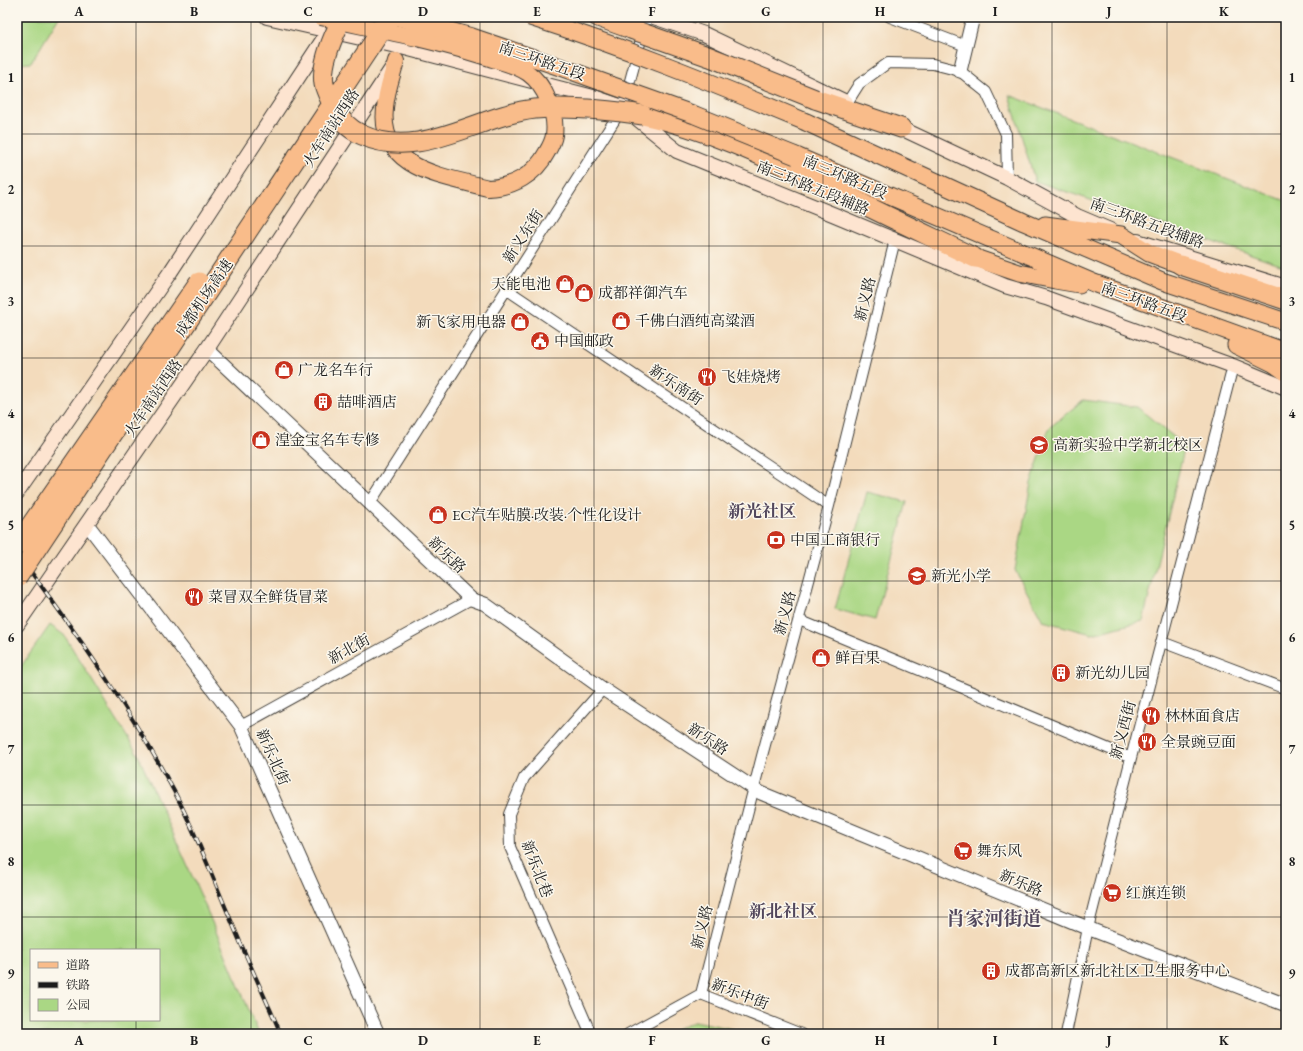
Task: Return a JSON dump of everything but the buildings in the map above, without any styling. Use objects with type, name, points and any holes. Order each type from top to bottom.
[{"type":"highway","points":[[346,17],[337,29],[328,47],[324,83],[335,111],[344,122],[358,133],[370,139],[388,143],[416,142],[431,139],[510,114],[534,109],[604,109],[644,115],[672,121],[697,129],[761,155],[975,258],[1019,273],[1106,288]]},
{"type":"highway","name":"成都机场高速","points":[[17,545],[210,265],[374,17]]},
{"type":"highway","name":"成都机场高速","points":[[17,578],[390,17]]},
{"type":"highway","name":"南三环路五段","points":[[398,17],[472,37],[694,115],[796,156],[1106,288],[1286,352]]},
{"type":"highway","name":"南三环路五段","points":[[530,17],[589,36],[690,74],[806,122],[1024,222],[1162,281],[1286,322]]},
{"type":"highway","points":[[598,17],[710,57],[815,99],[901,128]]},
{"type":"highway","points":[[1024,222],[1121,235],[1149,253],[1286,300]]},
{"type":"highway","points":[[1161,308],[1273,363],[1286,372]]},
{"type":"main road","name":"南三环路五段辅路","points":[[267,17],[329,31],[401,54],[597,98],[623,107],[677,151],[1005,286],[1046,298],[1233,366],[1286,388]]},
{"type":"main road","points":[[321,17],[448,45],[516,67],[529,74],[542,88],[554,119],[554,136],[542,160],[523,178],[502,186],[488,188],[425,171],[408,162],[390,142],[385,126],[385,107],[401,54]]},
{"type":"main road","points":[[17,494],[170,271],[339,17]]},
{"type":"main road","name":"火车南站西路","points":[[17,625],[207,349],[401,54],[428,17]]},
{"type":"main road","name":"南三环路五段辅路","points":[[654,17],[704,34],[1007,178],[1077,216],[1121,235],[1286,287]]},
{"type":"street","name":"新义东街","points":[[370,503],[623,107],[647,17]]},
{"type":"street","points":[[890,17],[966,46]]},
{"type":"street","points":[[960,71],[973,17]]},
{"type":"street","points":[[847,102],[859,84],[888,62],[933,64],[960,71],[986,92],[1006,134],[1007,178]]},
{"type":"street","name":"新义路","points":[[701,994],[829,506],[895,240]]},
{"type":"street","name":"新乐南街","points":[[506,289],[829,506]]},
{"type":"street","name":"新乐路","points":[[207,349],[470,599],[485,604],[603,689],[761,793],[1088,928],[1286,1005]]},
{"type":"street","name":"新义西街","points":[[1067,1034],[1088,928],[1233,366]]},
{"type":"street","name":"新乐北街","points":[[87,524],[241,726],[378,1034]]},
{"type":"street","name":"新北街","points":[[241,726],[470,599]]},
{"type":"street","points":[[799,620],[1131,758]]},
{"type":"street","points":[[1162,642],[1286,689]]},
{"type":"street","name":"新乐北巷","points":[[591,1034],[510,848],[509,814],[524,778],[603,689]]},
{"type":"street","name":"新乐中街","points":[[628,1034],[701,994],[801,1034]]},
{"type":"green space","points":[[17,17],[59,17],[31,63],[17,64]]},
{"type":"green space","points":[[1009,95],[1286,201],[1286,267],[1035,181]]},
{"type":"green space","points":[[1083,400],[1137,407],[1185,446],[1143,621],[1092,634],[1043,621],[1015,570],[1031,483],[1049,428]]},
{"type":"green space","points":[[867,492],[907,502],[875,620],[835,609]]},
{"type":"green space","points":[[50,625],[64,635],[137,753],[201,896],[259,1034],[17,1034],[17,672]]},
{"type":"green space","points":[[695,1021],[756,1034],[667,1034]]},
{"type":"railway","points":[[17,553],[80,640],[158,761],[183,808],[197,839],[242,947],[281,1034]]},
{"type":"place","name":"天能电池","points":[[565,284]]},
{"type":"place","name":"成都祥御汽车","points":[[584,293]]},
{"type":"place","name":"千佛白酒纯高粱酒","points":[[621,321]]},
{"type":"place","name":"新飞家用电器","points":[[520,322]]},
{"type":"place","name":"中国邮政","points":[[540,341]]},
{"type":"place","name":"广龙名车行","points":[[284,370]]},
{"type":"place","name":"飞娃烧烤","points":[[707,377]]},
{"type":"place","name":"喆啡酒店","points":[[323,402]]},
{"type":"place","name":"湟金宝名车专修","points":[[261,440]]},
{"type":"place","name":"高新实验中学新北校区","points":[[1039,445]]},
{"type":"place","name":"EC汽车贴膜·改装·个性化设计","points":[[438,515]]},
{"type":"place","name":"中国工商银行","points":[[776,540]]},
{"type":"place","name":"新光小学","points":[[917,576]]},
{"type":"place","name":"菜冒双全鲜货冒菜","points":[[194,597]]},
{"type":"place","name":"鲜百果","points":[[821,658]]},
{"type":"place","name":"新光幼儿园","points":[[1061,673]]},
{"type":"place","name":"林林面食店","points":[[1151,716]]},
{"type":"place","name":"全景豌豆面","points":[[1147,742]]},
{"type":"place","name":"舞东风","points":[[963,851]]},
{"type":"place","name":"红旗连锁","points":[[1112,893]]},
{"type":"place","name":"成都高新区新北社区卫生服务中心","points":[[991,971]]},
{"type":"district","name":"新光社区","points":[[762,511]]},
{"type":"district","name":"新北社区","points":[[783,911]]},
{"type":"district","name":"肖家河街道","points":[[994,918]]}]
